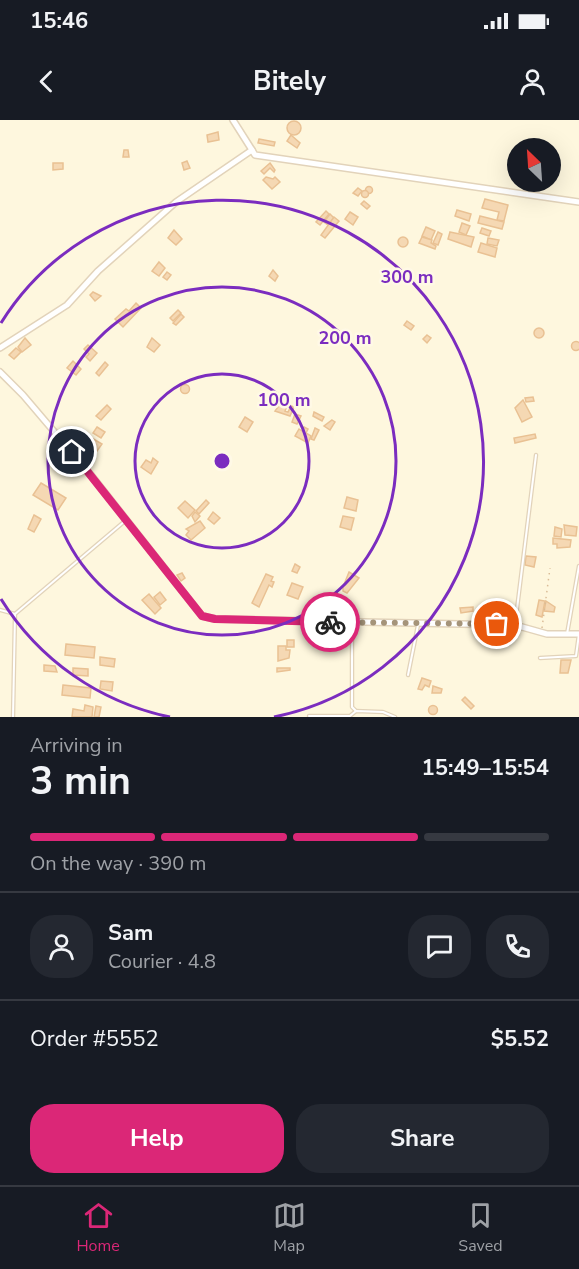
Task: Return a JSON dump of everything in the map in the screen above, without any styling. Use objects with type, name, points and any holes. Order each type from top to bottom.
[{"type":"street","points":[[233,120],[255,154],[579,202]]},
{"type":"street","points":[[0,348],[67,305],[98,271],[176,202],[252,150]]},
{"type":"street","points":[[0,372],[72,452],[202,616],[215,619],[418,625],[515,625],[541,632],[579,634]]},
{"type":"lane","points":[[515,625],[536,455]]},
{"type":"lane","points":[[13,717],[15,614],[125,521]]},
{"type":"lane","points":[[567,634],[579,566]]},
{"type":"lane","points":[[0,610],[15,614]]},
{"type":"lane","points":[[352,623],[352,706],[356,711]]},
{"type":"lane","points":[[408,675],[418,625]]},
{"type":"lane","points":[[540,658],[576,656],[579,634]]},
{"type":"lane","points":[[309,716],[350,716],[356,711],[383,712],[395,717]]},
{"type":"path","points":[[541,632],[550,568]]},
{"type":"building","points":[[294,121],[299,123],[301,128],[299,133],[294,135],[289,133],[287,128],[289,123]]},
{"type":"building","points":[[218,132],[219,140],[208,142],[207,135]]},
{"type":"building","points":[[291,135],[300,143],[297,148],[287,141]]},
{"type":"building","points":[[259,139],[275,142],[274,146],[258,143]]},
{"type":"building","points":[[124,150],[128,150],[129,157],[123,157]]},
{"type":"building","points":[[187,161],[190,168],[184,170],[182,163]]},
{"type":"building","points":[[53,163],[63,163],[63,169],[53,170]]},
{"type":"building","points":[[270,163],[274,172],[270,168],[264,174],[261,171]]},
{"type":"building","points":[[266,177],[273,179],[275,177],[280,182],[272,189],[263,180]]},
{"type":"building","points":[[369,187],[372,190],[369,193],[366,190]]},
{"type":"building","points":[[358,188],[362,191],[358,196],[353,193]]},
{"type":"building","points":[[365,191],[368,194],[365,197],[362,194]]},
{"type":"building","points":[[485,199],[508,205],[504,221],[497,220],[499,212],[482,208]]},
{"type":"building","points":[[364,201],[370,206],[367,209],[361,204]]},
{"type":"building","points":[[457,210],[471,214],[469,221],[455,216]]},
{"type":"building","points":[[326,211],[329,214],[320,225],[316,222]]},
{"type":"building","points":[[350,212],[358,217],[353,225],[345,219]]},
{"type":"building","points":[[330,214],[334,218],[328,225],[324,222]]},
{"type":"building","points":[[480,216],[504,222],[502,229],[478,223]]},
{"type":"building","points":[[334,217],[339,221],[325,238],[321,235]]},
{"type":"building","points":[[462,223],[470,226],[466,235],[459,232]]},
{"type":"building","points":[[426,227],[435,231],[431,240],[422,236]]},
{"type":"building","points":[[482,228],[491,231],[489,236],[480,233]]},
{"type":"building","points":[[174,230],[182,239],[176,245],[168,238]]},
{"type":"building","points":[[438,232],[442,234],[438,245],[433,243]]},
{"type":"building","points":[[450,232],[474,237],[471,247],[448,239]]},
{"type":"building","points":[[403,237],[407,238],[407,246],[403,247],[399,246],[398,242],[399,238]]},
{"type":"building","points":[[422,237],[432,240],[431,243],[436,246],[435,249],[419,243]]},
{"type":"building","points":[[488,238],[499,240],[497,246],[487,244]]},
{"type":"building","points":[[481,243],[497,248],[495,257],[478,252]]},
{"type":"building","points":[[159,262],[165,268],[159,276],[152,271]]},
{"type":"building","points":[[273,270],[278,276],[275,281],[269,276]]},
{"type":"building","points":[[167,272],[171,275],[167,280],[163,277]]},
{"type":"building","points":[[93,292],[101,296],[95,301],[90,295]]},
{"type":"building","points":[[136,303],[141,308],[123,327],[115,319],[126,309],[129,311]]},
{"type":"building","points":[[178,310],[181,313],[173,321],[170,318]]},
{"type":"building","points":[[181,314],[184,317],[176,325],[173,323]]},
{"type":"building","points":[[407,321],[414,326],[411,330],[404,325]]},
{"type":"building","points":[[539,328],[544,333],[539,338],[534,333]]},
{"type":"building","points":[[427,335],[431,338],[427,343],[423,339]]},
{"type":"building","points":[[25,338],[31,345],[22,352],[18,347]]},
{"type":"building","points":[[152,338],[160,345],[154,352],[147,347]]},
{"type":"building","points":[[576,342],[580,346],[576,350],[572,346]]},
{"type":"building","points":[[88,345],[97,353],[90,361],[86,357],[89,354],[84,349]]},
{"type":"building","points":[[16,348],[21,352],[14,359],[9,355]]},
{"type":"building","points":[[73,361],[81,369],[76,375],[67,368]]},
{"type":"building","points":[[105,362],[108,365],[99,376],[96,373]]},
{"type":"building","points":[[185,385],[189,389],[185,393],[181,389]]},
{"type":"building","points":[[533,397],[534,401],[526,402],[525,398]]},
{"type":"building","points":[[523,400],[532,417],[522,422],[515,408]]},
{"type":"building","points":[[281,403],[287,406],[285,411],[288,412],[291,406],[294,407],[290,416],[275,411]]},
{"type":"building","points":[[107,405],[111,409],[101,420],[96,416]]},
{"type":"building","points":[[314,412],[324,417],[322,421],[313,416]]},
{"type":"building","points":[[295,414],[301,416],[297,424],[292,422]]},
{"type":"building","points":[[245,417],[253,422],[247,432],[239,427]]},
{"type":"building","points":[[332,420],[335,422],[330,430],[324,426]]},
{"type":"building","points":[[97,427],[105,432],[101,438],[93,433]]},
{"type":"building","points":[[304,427],[308,429],[306,433],[311,436],[308,443],[295,436],[299,429],[302,431]]},
{"type":"building","points":[[315,428],[319,430],[314,440],[311,439]]},
{"type":"building","points":[[535,434],[536,438],[515,443],[514,438]]},
{"type":"building","points":[[90,437],[102,444],[97,451],[86,444]]},
{"type":"building","points":[[153,458],[158,462],[151,474],[141,467],[146,460],[151,463]]},
{"type":"building","points":[[41,483],[66,498],[58,510],[33,495]]},
{"type":"building","points":[[347,497],[358,500],[356,511],[344,508]]},
{"type":"building","points":[[206,500],[209,503],[199,514],[196,511]]},
{"type":"building","points":[[185,501],[195,510],[188,518],[178,508]]},
{"type":"building","points":[[195,512],[200,516],[195,522],[192,516]]},
{"type":"building","points":[[213,512],[220,518],[214,524],[208,519]]},
{"type":"building","points":[[34,515],[41,519],[34,532],[28,529]]},
{"type":"building","points":[[343,516],[354,518],[351,530],[340,527]]},
{"type":"building","points":[[200,521],[205,528],[191,540],[186,535],[189,531],[186,529]]},
{"type":"building","points":[[564,525],[577,527],[576,536],[565,535]]},
{"type":"building","points":[[555,527],[562,529],[561,537],[554,536]]},
{"type":"building","points":[[553,538],[571,540],[570,547],[557,548],[557,544],[553,544]]},
{"type":"building","points":[[526,556],[536,557],[534,567],[525,565]]},
{"type":"building","points":[[295,564],[300,567],[297,573],[292,571]]},
{"type":"building","points":[[349,572],[359,578],[347,593],[343,591],[343,587]]},
{"type":"building","points":[[182,573],[185,578],[181,581],[177,575]]},
{"type":"building","points":[[266,574],[273,577],[271,581],[274,582],[272,587],[269,585],[259,607],[252,603]]},
{"type":"building","points":[[292,583],[303,587],[298,599],[287,595]]},
{"type":"building","points":[[160,592],[166,600],[160,605],[154,597]]},
{"type":"building","points":[[149,594],[161,608],[155,614],[142,600]]},
{"type":"building","points":[[539,600],[545,601],[542,617],[536,615]]},
{"type":"building","points":[[546,601],[555,607],[554,612],[544,611]]},
{"type":"building","points":[[473,607],[473,611],[461,613],[460,608]]},
{"type":"building","points":[[287,640],[294,640],[294,647],[287,647]]},
{"type":"building","points":[[66,644],[95,647],[94,658],[65,655]]},
{"type":"building","points":[[278,646],[286,646],[286,650],[290,650],[289,658],[278,661]]},
{"type":"building","points":[[100,657],[115,659],[114,667],[100,665]]},
{"type":"building","points":[[561,660],[571,660],[568,673],[560,673]]},
{"type":"building","points":[[44,665],[55,666],[57,672],[44,671]]},
{"type":"building","points":[[73,668],[88,669],[88,676],[73,675]]},
{"type":"building","points":[[277,668],[290,668],[290,670],[277,672]]},
{"type":"building","points":[[422,678],[431,681],[429,687],[425,685],[422,690],[418,689]]},
{"type":"building","points":[[101,681],[113,682],[112,691],[100,689]]},
{"type":"building","points":[[63,685],[91,688],[90,698],[62,695]]},
{"type":"building","points":[[433,686],[442,689],[441,693],[432,693]]},
{"type":"building","points":[[465,697],[474,706],[471,709],[462,700]]},
{"type":"building","points":[[85,705],[93,707],[92,717],[72,717],[73,709],[84,711]]},
{"type":"building","points":[[433,705],[438,710],[433,715],[428,710]]},
{"type":"building","points":[[96,706],[101,707],[99,717],[94,717]]},
{"type":"way so far","points":[[330,622],[412,625],[497,624]]},
{"type":"route","points":[[72,452],[202,616],[215,619],[330,622]]}]
